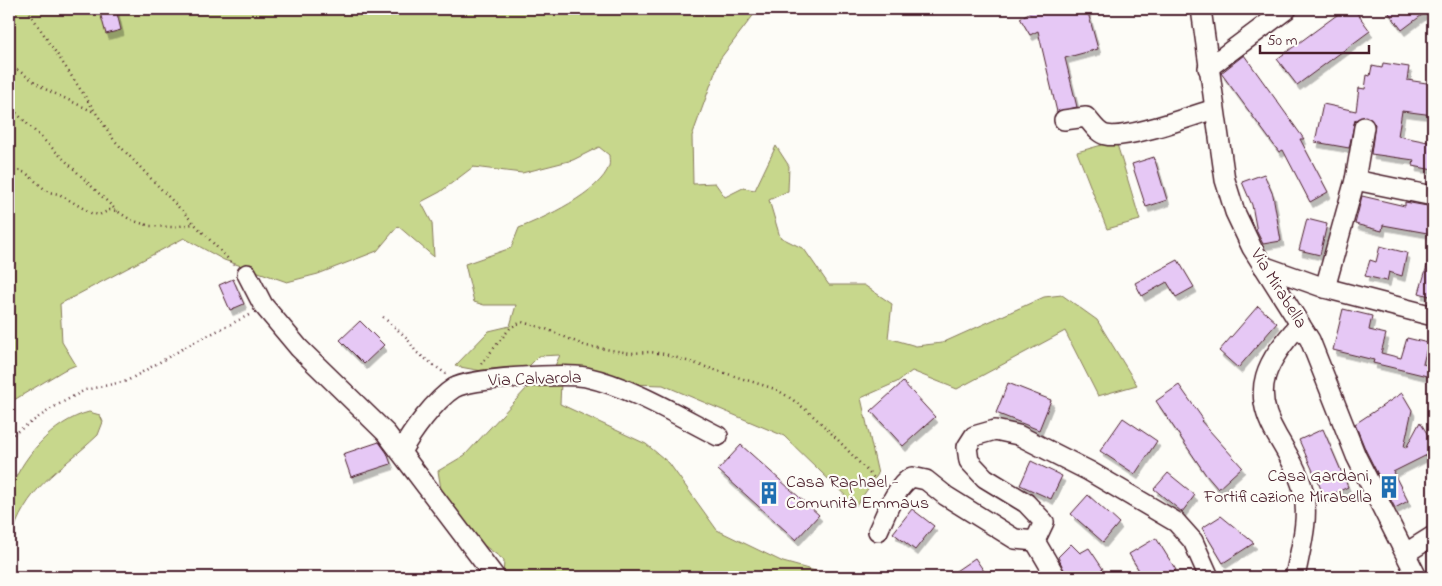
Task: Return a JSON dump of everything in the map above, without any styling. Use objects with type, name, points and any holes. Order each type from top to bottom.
[{"type":"street","name":"Via Mirabella","points":[[1201,9],[1225,180],[1232,204],[1252,248],[1300,324],[1317,357],[1356,456],[1417,577]]},
{"type":"street","points":[[1208,68],[1287,9]]},
{"type":"street","points":[[1064,120],[1086,117],[1098,132],[1112,135],[1147,128],[1214,109]]},
{"type":"street","points":[[1325,288],[1355,180],[1364,127]]},
{"type":"street","points":[[1355,180],[1433,196]]},
{"type":"street","points":[[1263,266],[1325,288],[1433,316]]},
{"type":"street","points":[[247,274],[263,304],[299,348],[386,433],[495,577]]},
{"type":"street","points":[[1295,577],[1304,525],[1303,491],[1289,456],[1268,419],[1262,404],[1263,386],[1274,358],[1300,324]]},
{"type":"street","name":"Via Calvarola","points":[[461,385],[551,376],[585,377],[636,395],[718,436]]},
{"type":"street","points":[[401,452],[425,418],[461,385]]},
{"type":"street","points":[[1035,541],[1044,522],[1026,503],[985,478],[968,461],[968,447],[974,436],[995,430],[1018,435],[1089,471],[1176,522],[1193,541],[1209,577]]},
{"type":"street","points":[[878,531],[906,480],[912,477],[926,480],[946,496],[1015,539],[1035,541]]},
{"type":"street","points":[[1406,553],[1433,536]]},
{"type":"street","points":[[1035,541],[1056,577]]},
{"type":"path","points":[[27,9],[114,140],[230,262],[247,274]]},
{"type":"path","points":[[9,64],[45,89],[95,112]]},
{"type":"path","points":[[9,106],[117,211],[131,220],[150,226],[173,227],[193,224]]},
{"type":"path","points":[[9,167],[26,173],[48,192],[59,194],[90,213],[98,215],[110,210],[117,211]]},
{"type":"path","points":[[9,437],[54,407],[85,390],[127,380],[191,344],[247,316],[263,304]]},
{"type":"path","points":[[383,317],[407,338],[416,352],[461,385],[484,361],[511,327],[522,322],[586,346],[630,353],[650,352],[665,354],[774,389],[786,395],[809,413],[896,497]]},
{"type":"green space","points":[[9,9],[758,9],[720,59],[692,136],[693,184],[715,183],[725,197],[743,188],[755,190],[776,146],[789,166],[788,191],[769,200],[780,237],[804,249],[829,285],[864,285],[892,304],[888,338],[916,346],[942,343],[1044,297],[1062,295],[1097,320],[1137,385],[1098,396],[1065,331],[957,389],[912,371],[897,382],[861,398],[878,474],[856,506],[784,436],[663,385],[561,382],[560,404],[646,444],[669,463],[717,530],[783,562],[819,572],[822,577],[503,577],[504,560],[478,541],[443,501],[438,471],[465,455],[527,388],[554,368],[560,355],[539,356],[521,374],[492,373],[455,366],[489,331],[510,326],[516,305],[484,305],[474,302],[465,264],[511,248],[519,228],[542,218],[583,195],[604,176],[609,166],[609,155],[599,147],[573,160],[522,173],[473,167],[440,192],[421,202],[432,223],[434,257],[398,226],[377,251],[318,274],[287,282],[224,260],[184,238],[60,304],[62,342],[76,365],[64,370],[9,403]]},
{"type":"green space","points":[[1116,141],[1140,220],[1107,229],[1077,152]]},
{"type":"green space","points":[[89,412],[100,415],[103,422],[98,435],[44,482],[34,494],[16,524],[9,544],[8,498],[21,468],[40,443],[51,433],[63,424]]},
{"type":"building","points":[[99,9],[116,9],[121,30],[106,34]]},
{"type":"building","points":[[1036,9],[1087,9],[1098,49],[1065,58],[1077,107],[1057,112],[1038,31],[1030,35],[1020,18]]},
{"type":"building","points":[[1345,9],[1354,9],[1370,31],[1297,85],[1277,59]]},
{"type":"building","points":[[1386,9],[1430,9],[1402,30]]},
{"type":"building","points":[[1244,55],[1304,139],[1300,139],[1328,192],[1310,202],[1283,150],[1279,152],[1221,73]]},
{"type":"building","points":[[1383,63],[1409,67],[1407,80],[1433,84],[1433,115],[1402,111],[1398,136],[1433,143],[1433,170],[1413,166],[1414,160],[1371,154],[1375,124],[1366,116],[1355,120],[1349,148],[1315,142],[1323,104],[1356,111],[1359,88],[1365,89],[1367,75],[1370,76],[1372,66],[1382,68]]},
{"type":"building","points":[[1154,157],[1167,200],[1146,207],[1132,164]]},
{"type":"building","points":[[1264,174],[1273,195],[1281,241],[1263,244],[1257,232],[1252,205],[1242,182]]},
{"type":"building","points":[[1362,196],[1405,206],[1405,202],[1433,207],[1433,234],[1383,225],[1382,231],[1355,224]]},
{"type":"building","points":[[1307,219],[1327,224],[1320,255],[1299,250]]},
{"type":"building","points":[[1380,246],[1407,253],[1402,276],[1389,272],[1387,281],[1365,276],[1370,260],[1376,262]]},
{"type":"building","points":[[1430,256],[1433,257],[1433,297],[1419,293]]},
{"type":"building","points":[[1178,260],[1194,287],[1176,297],[1167,282],[1142,296],[1135,283]]},
{"type":"building","points":[[233,279],[244,304],[230,310],[219,285]]},
{"type":"building","points":[[1258,306],[1277,323],[1238,368],[1219,351]]},
{"type":"building","points":[[1343,309],[1372,316],[1369,330],[1386,334],[1381,353],[1401,358],[1407,338],[1428,343],[1423,364],[1430,366],[1427,376],[1373,363],[1374,360],[1333,350]]},
{"type":"building","points":[[360,321],[384,345],[364,364],[340,340]]},
{"type":"building","points":[[903,382],[935,417],[903,446],[871,411]]},
{"type":"building","points":[[1008,383],[1051,400],[1039,430],[996,413]]},
{"type":"building","points":[[1179,385],[1203,419],[1201,421],[1242,467],[1218,489],[1206,475],[1156,401]]},
{"type":"building","points":[[1402,393],[1412,410],[1404,447],[1406,448],[1420,422],[1433,443],[1433,452],[1393,472],[1408,501],[1395,508],[1366,451],[1355,424]]},
{"type":"building","points":[[1123,418],[1157,441],[1135,474],[1100,451]]},
{"type":"building","points":[[1323,429],[1348,487],[1325,498],[1299,440]]},
{"type":"building","points":[[379,442],[387,453],[391,464],[351,477],[343,454]]},
{"type":"building","name":"Casa Raphael - Comunità Emmaus","points":[[741,445],[819,515],[796,540],[718,470]]},
{"type":"building","points":[[1031,461],[1062,476],[1051,499],[1020,485]]},
{"type":"building","points":[[1168,473],[1195,495],[1182,512],[1154,489]]},
{"type":"building","points":[[1088,495],[1119,523],[1103,542],[1071,514]]},
{"type":"building","points":[[912,509],[934,526],[915,550],[893,533]]},
{"type":"building","points":[[1221,516],[1254,543],[1223,563],[1202,528]]},
{"type":"building","points":[[1156,538],[1176,570],[1164,577],[1143,577],[1129,554]]},
{"type":"building","points":[[1071,544],[1080,553],[1089,548],[1103,569],[1092,577],[1067,577],[1058,557]]},
{"type":"building","points":[[975,558],[988,577],[947,577]]},
{"type":"place","name":"Casa Gardani, Fortificazione Mirabella","points":[[1389,487]]},
{"type":"place","name":"Casa Raphael - Comunità Emmaus","points":[[769,493]]}]
